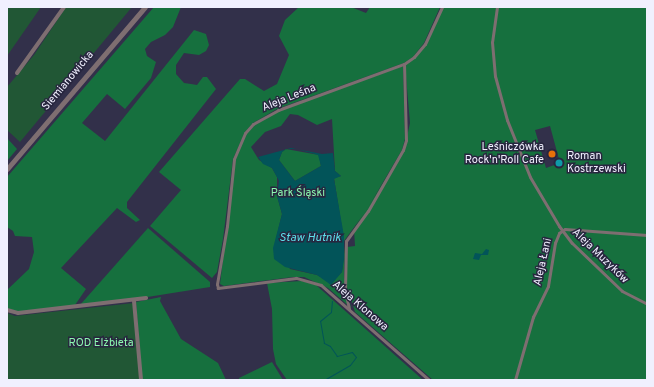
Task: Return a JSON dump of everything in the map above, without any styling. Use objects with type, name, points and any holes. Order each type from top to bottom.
[{"type":"street","points":[[17,73],[64,7]]},
{"type":"street","name":"Siemianowicka","points":[[7,169],[145,7]]},
{"type":"street","name":"Aleja Leśna","points":[[218,288],[234,159],[245,133],[253,124],[278,110],[404,64],[414,57],[425,44],[442,7]]},
{"type":"street","name":"Aleja Muzyków","points":[[497,7],[492,50],[502,104],[530,177],[562,230],[622,291],[647,304]]},
{"type":"street","points":[[350,309],[345,290],[346,244],[350,234],[368,211],[403,150],[406,140],[404,64]]},
{"type":"street","name":"Aleja Łani","points":[[515,380],[533,317],[548,286],[555,243],[562,230],[647,235]]},
{"type":"street","name":"Aleja Klonowa","points":[[218,288],[289,278],[303,279],[326,288],[429,380]]},
{"type":"street","points":[[7,310],[18,313],[134,301],[146,298]]},
{"type":"street","points":[[134,301],[141,380]]},
{"type":"green space","points":[[7,7],[41,7],[7,56]]},
{"type":"green space","points":[[66,7],[132,7],[20,142],[7,130],[7,87],[34,55]]},
{"type":"green space","points":[[154,7],[181,7],[173,27],[165,35],[151,42],[145,49],[147,56],[156,62],[151,78],[125,109],[107,94],[82,123],[105,141],[194,30],[206,34],[209,45],[206,51],[199,55],[184,53],[176,65],[176,74],[184,83],[197,85],[203,77],[207,77],[216,89],[127,202],[127,208],[140,220],[136,222],[117,208],[61,268],[86,289],[75,305],[19,312],[9,309],[7,308],[7,290],[29,269],[34,252],[32,237],[15,236],[13,231],[7,227],[7,177]]},
{"type":"green space","points":[[299,7],[351,7],[366,13],[370,7],[440,7],[424,43],[413,57],[404,63],[277,109],[253,123],[245,132],[233,159],[223,239],[217,272],[212,278],[150,226],[181,190],[159,172],[240,79],[245,79],[264,91],[277,84],[289,55],[279,36],[285,20]]},
{"type":"green space","points":[[443,7],[647,7],[647,380],[433,380],[355,312],[346,284],[347,247],[355,246],[354,229],[404,150],[410,123],[405,65],[426,44]],"holes":[[[550,126],[560,163],[546,168],[535,130]]]},
{"type":"green space","points":[[403,66],[405,139],[402,150],[366,211],[344,241],[334,178],[341,176],[335,171],[332,119],[317,125],[298,115],[290,114],[281,126],[265,132],[251,147],[259,160],[272,168],[277,177],[277,196],[282,214],[275,243],[290,269],[317,275],[328,281],[330,284],[342,272],[345,246],[344,277],[351,308],[328,288],[304,277],[293,277],[224,286],[220,284],[235,159],[246,134],[255,125],[279,111]]},
{"type":"green space","points":[[7,138],[17,149],[7,161]]},
{"type":"green space","points":[[286,149],[319,155],[321,166],[295,181],[279,160],[282,152]]},
{"type":"green space","points":[[148,228],[210,282],[210,287],[135,299],[80,305]]},
{"type":"green space","points":[[302,281],[316,285],[423,380],[287,380],[276,364],[273,349],[272,309],[267,283]]},
{"type":"green space","points":[[161,297],[160,301],[181,339],[218,363],[226,380],[142,380],[136,302]]},
{"type":"green space","name":"ROD Elżbieta","points":[[134,303],[140,380],[7,380],[7,313],[15,316]]},
{"type":"green space","points":[[272,362],[283,380],[239,380],[239,378]]},
{"type":"water","name":"Staw Hutnik","points":[[285,150],[282,152],[279,160],[295,181],[321,166],[318,155],[299,150],[322,154],[333,153],[335,171],[341,176],[334,179],[344,236],[344,259],[342,272],[331,285],[317,275],[285,267],[274,259],[273,248],[282,214],[277,196],[279,181],[272,168],[263,164],[258,157]]},
{"type":"water","points":[[486,249],[489,250],[488,255],[481,255],[479,260],[473,259],[475,253],[482,254]]},
{"type":"waterway","points":[[324,380],[350,365],[356,357],[352,352],[337,356],[330,346],[324,343],[320,321],[331,312],[332,301]]},
{"type":"waterway","points":[[343,380],[350,380]]},
{"type":"place","name":"Leśniczówka Rock'n'Roll Cafe","points":[[552,154]]},
{"type":"place","name":"Roman Kostrzewski","points":[[559,163]]},
{"type":"park label","name":"Park Śląski","points":[[298,193]]}]
